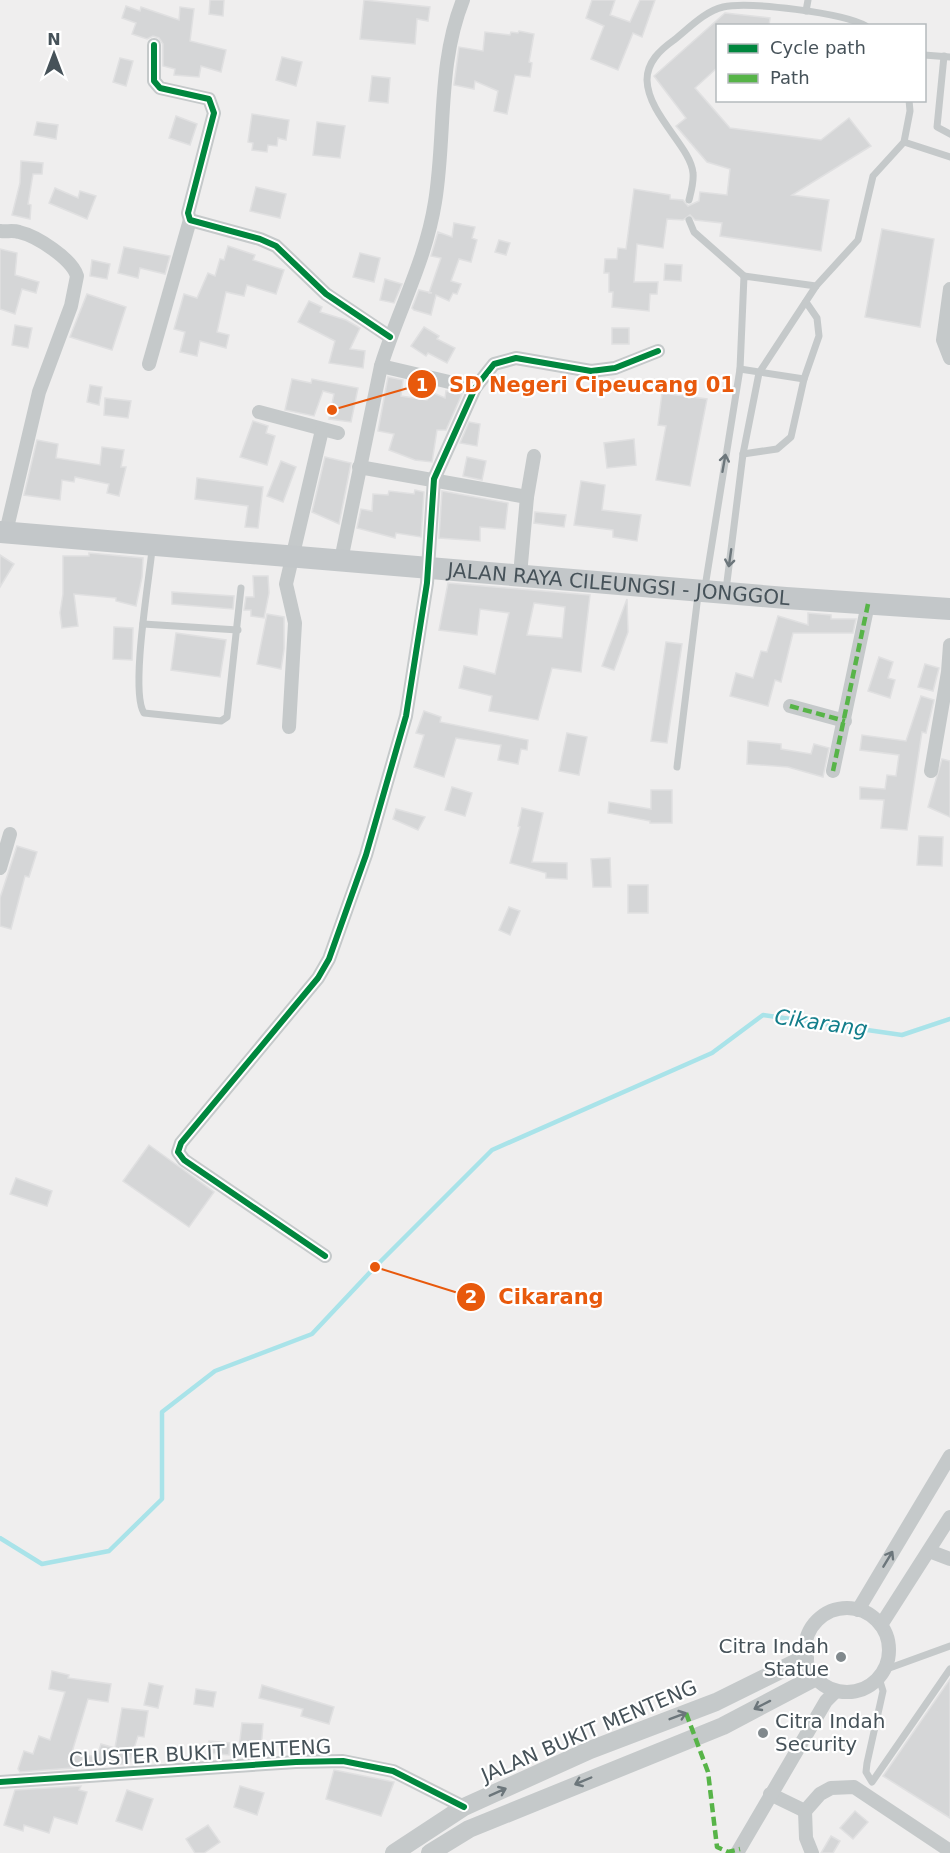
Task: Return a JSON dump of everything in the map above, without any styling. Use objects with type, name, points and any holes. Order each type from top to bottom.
[{"type":"main road","name":"JALAN RAYA CILEUNGSI - JONGGOL","points":[[3,532],[950,609]]},
{"type":"street","points":[[341,560],[381,366],[390,337],[412,286],[435,204],[447,54],[463,0]]},
{"type":"street","points":[[148,364],[190,220],[188,213],[214,113],[209,99],[160,88],[154,81],[154,45]]},
{"type":"street","points":[[190,220],[260,239],[276,246],[326,294],[390,337]]},
{"type":"street","points":[[0,231],[15,231],[30,237],[68,260],[77,276],[71,306],[39,392],[3,532]]},
{"type":"street","points":[[950,289],[943,340],[950,358]]},
{"type":"street","points":[[325,1256],[184,1160],[178,1152],[181,1143],[318,978],[329,958],[366,855],[406,716],[428,568],[434,479],[475,388],[494,364],[504,359],[516,358],[591,371],[615,368],[658,351]]},
{"type":"street","points":[[381,366],[475,388]]},
{"type":"street","points":[[259,412],[338,433]]},
{"type":"street","points":[[289,727],[296,624],[286,584],[322,430]]},
{"type":"street","points":[[520,575],[527,497],[534,456]]},
{"type":"street","points":[[359,467],[527,497]]},
{"type":"street","points":[[832,771],[845,721],[868,604]]},
{"type":"street","points":[[931,771],[948,672],[950,645]]},
{"type":"street","points":[[790,706],[845,721]]},
{"type":"street","points":[[0,868],[10,834]]},
{"type":"street","points":[[858,1610],[950,1455]]},
{"type":"street","points":[[881,1625],[950,1517]]},
{"type":"street","points":[[929,1551],[950,1559]]},
{"type":"street","points":[[858,1610],[875,1618],[881,1625],[889,1652],[882,1674],[864,1689],[836,1691],[814,1678],[805,1658],[806,1639],[815,1623],[830,1612],[858,1610]]},
{"type":"street","name":"JALAN BUKIT MENTENG","points":[[394,1853],[464,1807],[590,1750],[716,1702],[805,1658]]},
{"type":"street","points":[[430,1853],[469,1829],[723,1726],[814,1678]]},
{"type":"street","points":[[737,1853],[826,1701],[836,1691]]},
{"type":"street","name":"CLUSTER BUKIT MENTENG","points":[[0,1782],[296,1762],[343,1761],[404,1775],[464,1807]]},
{"type":"street","points":[[812,1853],[805,1831],[805,1811],[820,1794],[831,1788],[854,1787],[950,1851]]},
{"type":"street","points":[[770,1794],[805,1811]]},
{"type":"lane","points":[[806,11],[808,0]]},
{"type":"lane","points":[[689,200],[692,167],[650,96],[647,78],[650,65],[664,47],[722,7],[806,11],[846,16],[862,24]]},
{"type":"lane","points":[[926,55],[947,57],[937,127],[950,134]]},
{"type":"lane","points":[[710,590],[743,454],[759,372],[816,286],[858,240],[873,176],[903,142],[910,111],[909,102]]},
{"type":"lane","points":[[903,142],[950,157]]},
{"type":"lane","points":[[689,220],[694,232],[744,276],[816,286]]},
{"type":"lane","points":[[677,767],[710,590],[740,369],[744,276]]},
{"type":"lane","points":[[743,454],[769,451],[789,441],[804,379],[820,329],[817,318],[806,303]]},
{"type":"lane","points":[[740,369],[804,379]]},
{"type":"lane","points":[[153,544],[143,624],[139,698],[144,713],[221,722],[230,712],[241,588]]},
{"type":"lane","points":[[143,624],[238,630]]},
{"type":"lane","points":[[950,1646],[882,1674],[883,1691],[866,1772],[872,1782],[950,1669]]},
{"type":"building","points":[[210,0],[224,0],[223,16],[209,14]]},
{"type":"building","points":[[364,0],[430,7],[428,21],[417,19],[415,44],[360,39]]},
{"type":"building","points":[[592,0],[615,0],[610,15],[630,22],[640,0],[655,0],[642,37],[633,33],[618,70],[591,59],[604,26],[586,18]]},
{"type":"building","points":[[126,6],[140,11],[141,7],[179,20],[180,7],[194,9],[190,41],[226,50],[221,72],[201,66],[199,77],[174,75],[175,69],[163,66],[163,44],[159,38],[153,36],[147,39],[132,34],[136,23],[122,18]]},
{"type":"building","points":[[725,13],[770,18],[769,24],[716,24],[716,69],[695,88],[730,128],[821,140],[849,118],[871,146],[792,195],[829,200],[821,251],[720,236],[722,223],[695,220],[690,215],[683,220],[667,219],[663,248],[637,244],[634,282],[658,282],[657,294],[650,294],[649,311],[612,307],[613,292],[609,292],[609,273],[604,273],[605,259],[617,259],[618,248],[626,249],[634,189],[670,195],[670,199],[683,200],[688,206],[699,201],[700,192],[727,195],[730,169],[707,162],[676,126],[686,118],[654,76]]},
{"type":"building","points":[[519,31],[534,34],[529,62],[532,63],[530,77],[515,75],[507,114],[494,111],[498,91],[475,81],[474,89],[454,85],[459,47],[483,51],[485,32],[510,35],[511,32],[518,33]]},
{"type":"building","points":[[282,57],[302,62],[296,86],[276,80]]},
{"type":"building","points":[[120,58],[133,61],[126,86],[113,82]]},
{"type":"building","points":[[372,76],[390,78],[388,103],[369,101]]},
{"type":"building","points":[[252,114],[289,120],[286,140],[278,138],[277,146],[268,145],[267,152],[252,150],[253,143],[248,142]]},
{"type":"building","points":[[176,116],[197,124],[190,145],[169,138]]},
{"type":"building","points":[[37,122],[58,125],[56,139],[34,135]]},
{"type":"building","points":[[317,122],[345,126],[340,158],[313,155]]},
{"type":"building","points":[[21,161],[43,163],[42,174],[33,174],[28,204],[31,205],[30,219],[12,215],[20,183]]},
{"type":"building","points":[[256,187],[286,194],[280,218],[250,211]]},
{"type":"building","points":[[55,188],[78,198],[80,191],[96,196],[87,219],[49,203]]},
{"type":"building","points":[[454,223],[475,227],[472,238],[477,240],[471,262],[459,259],[451,281],[461,284],[457,294],[453,293],[449,301],[436,295],[431,315],[414,310],[412,308],[419,290],[429,292],[441,258],[431,256],[438,232],[452,237]]},
{"type":"building","points":[[882,229],[934,239],[920,327],[865,317]]},
{"type":"building","points":[[499,240],[510,243],[506,255],[495,252]]},
{"type":"building","points":[[228,246],[255,255],[253,260],[284,270],[276,294],[247,285],[244,296],[226,292],[217,332],[229,335],[226,348],[200,341],[197,356],[180,352],[185,332],[174,329],[184,294],[197,298],[208,273],[215,276],[220,259],[224,260]]},
{"type":"building","points":[[124,247],[170,256],[165,274],[140,268],[138,278],[118,273]]},
{"type":"building","points":[[0,249],[17,253],[15,275],[39,282],[36,293],[22,289],[15,314],[0,309]]},
{"type":"building","points":[[360,253],[380,258],[374,282],[353,277]]},
{"type":"building","points":[[92,260],[110,264],[107,279],[90,276]]},
{"type":"building","points":[[665,264],[682,265],[681,281],[664,280]]},
{"type":"building","points":[[385,279],[402,284],[394,303],[380,300]]},
{"type":"building","points":[[87,294],[126,307],[112,350],[70,337]]},
{"type":"building","points":[[309,301],[322,307],[320,312],[346,320],[360,328],[350,349],[365,351],[363,368],[329,363],[335,341],[298,322]]},
{"type":"building","points":[[15,325],[32,328],[28,348],[12,345]]},
{"type":"building","points":[[424,327],[439,336],[437,339],[455,348],[447,363],[428,353],[426,356],[411,346]]},
{"type":"building","points":[[612,328],[629,328],[629,344],[612,344]]},
{"type":"building","points":[[388,377],[403,380],[401,396],[427,400],[431,392],[445,398],[446,391],[462,394],[446,430],[437,430],[432,462],[415,460],[389,450],[394,434],[378,431]]},
{"type":"building","points":[[292,379],[311,383],[312,379],[358,388],[351,422],[329,419],[334,394],[323,391],[314,416],[285,410]]},
{"type":"building","points":[[90,385],[102,387],[99,405],[87,402]]},
{"type":"building","points":[[662,393],[707,399],[690,486],[656,480],[666,426],[658,425]]},
{"type":"building","points":[[105,398],[131,401],[128,418],[104,415]]},
{"type":"building","points":[[253,421],[268,426],[266,433],[275,436],[267,465],[240,457]]},
{"type":"building","points":[[469,422],[480,424],[477,446],[460,443]]},
{"type":"building","points":[[634,439],[636,465],[607,468],[604,443]]},
{"type":"building","points":[[37,440],[58,444],[56,458],[100,465],[102,447],[124,450],[121,467],[126,467],[119,496],[107,493],[109,484],[75,477],[74,482],[62,480],[60,500],[24,495]]},
{"type":"building","points":[[325,457],[351,463],[339,524],[312,512]]},
{"type":"building","points":[[467,457],[486,461],[482,480],[463,476]]},
{"type":"building","points":[[281,461],[296,467],[283,502],[267,496]]},
{"type":"building","points":[[197,478],[263,487],[258,528],[245,527],[248,506],[195,499]]},
{"type":"building","points":[[581,481],[605,485],[602,510],[641,515],[637,541],[613,537],[613,530],[574,525]]},
{"type":"building","points":[[415,490],[424,492],[421,537],[396,533],[395,538],[357,528],[361,509],[372,511],[373,494],[388,495],[389,491],[414,494]]},
{"type":"building","points":[[442,491],[508,503],[505,529],[480,527],[480,541],[439,538]]},
{"type":"building","points":[[535,512],[566,515],[564,527],[534,523]]},
{"type":"building","points":[[89,553],[143,558],[136,606],[116,601],[116,598],[74,594],[78,626],[62,628],[60,613],[63,594],[63,556],[89,556]]},
{"type":"building","points":[[0,555],[14,564],[0,587]]},
{"type":"building","points":[[253,576],[268,576],[269,593],[264,618],[251,616],[251,610],[244,610],[246,597],[254,597]]},
{"type":"building","points":[[448,583],[590,595],[581,672],[552,668],[538,720],[489,711],[492,696],[459,688],[464,666],[495,674],[509,613],[480,609],[477,635],[439,630]],"holes":[[[534,603],[565,607],[562,638],[527,635]]]},
{"type":"building","points":[[172,592],[234,596],[233,609],[172,604]]},
{"type":"building","points":[[627,599],[628,632],[614,670],[602,666]]},
{"type":"building","points":[[808,613],[831,615],[831,619],[856,619],[853,633],[793,633],[781,682],[775,680],[768,706],[730,696],[736,673],[753,678],[761,651],[767,652],[778,616],[808,625]]},
{"type":"building","points":[[267,614],[284,617],[284,649],[281,669],[257,664]]},
{"type":"building","points":[[114,627],[133,628],[132,660],[113,659]]},
{"type":"building","points":[[176,633],[226,640],[220,677],[171,670]]},
{"type":"building","points":[[666,642],[682,644],[667,743],[651,741]]},
{"type":"building","points":[[879,657],[893,662],[888,678],[895,680],[890,698],[868,691]]},
{"type":"building","points":[[925,664],[939,668],[933,691],[918,687]]},
{"type":"building","points":[[921,696],[934,700],[926,733],[922,732],[907,830],[881,828],[884,800],[860,799],[860,787],[885,789],[887,775],[896,776],[899,755],[860,750],[862,735],[906,741]]},
{"type":"building","points":[[424,711],[441,717],[440,722],[528,740],[527,750],[521,749],[518,764],[498,760],[501,745],[456,738],[444,777],[414,767],[424,735],[416,733]]},
{"type":"building","points":[[567,733],[587,737],[579,775],[559,771]]},
{"type":"building","points":[[748,741],[781,744],[781,749],[811,754],[814,744],[829,748],[823,777],[788,767],[747,764]]},
{"type":"building","points":[[942,759],[950,761],[950,817],[928,807]]},
{"type":"building","points":[[452,787],[472,793],[465,816],[445,810]]},
{"type":"building","points":[[651,790],[672,790],[672,823],[650,823],[650,821],[608,813],[609,802],[651,809]]},
{"type":"building","points":[[522,808],[543,813],[532,862],[567,863],[567,879],[546,878],[546,873],[510,863],[520,827],[518,826]]},
{"type":"building","points":[[396,809],[425,817],[418,830],[393,819]]},
{"type":"building","points":[[919,836],[943,837],[942,866],[917,865]]},
{"type":"building","points":[[17,846],[37,852],[29,877],[25,876],[11,929],[0,926],[0,898]]},
{"type":"building","points":[[610,858],[611,887],[593,887],[591,859]]},
{"type":"building","points":[[628,885],[648,885],[648,913],[628,913]]},
{"type":"building","points":[[509,907],[520,911],[510,935],[499,930]]},
{"type":"building","points":[[149,1145],[214,1192],[189,1227],[123,1181]]},
{"type":"building","points":[[16,1178],[52,1191],[47,1206],[10,1194]]},
{"type":"building","points":[[52,1671],[69,1675],[68,1678],[111,1684],[108,1702],[88,1699],[72,1752],[97,1757],[101,1744],[115,1748],[122,1708],[148,1711],[144,1737],[138,1736],[129,1764],[86,1765],[85,1767],[20,1772],[18,1769],[24,1751],[33,1754],[39,1736],[50,1740],[65,1692],[49,1689]]},
{"type":"building","points":[[950,1679],[950,1818],[883,1776]]},
{"type":"building","points":[[149,1683],[163,1686],[158,1708],[144,1705]]},
{"type":"building","points":[[262,1685],[334,1707],[329,1724],[301,1716],[303,1709],[259,1698]]},
{"type":"building","points":[[196,1689],[216,1692],[213,1707],[194,1704]]},
{"type":"building","points":[[242,1723],[263,1724],[261,1750],[239,1748]]},
{"type":"building","points":[[209,1741],[230,1743],[229,1755],[208,1753]]},
{"type":"building","points":[[334,1770],[394,1782],[381,1816],[326,1799]]},
{"type":"building","points":[[81,1786],[79,1790],[87,1792],[77,1824],[54,1817],[49,1833],[24,1825],[23,1831],[4,1825],[15,1790]]},
{"type":"building","points":[[240,1786],[264,1793],[257,1815],[234,1807]]},
{"type":"building","points":[[127,1790],[153,1799],[142,1830],[116,1821]]},
{"type":"building","points":[[855,1811],[868,1822],[853,1839],[840,1828]]},
{"type":"building","points":[[208,1825],[220,1842],[204,1853],[195,1853],[186,1839]]},
{"type":"building","points":[[831,1836],[840,1841],[833,1853],[821,1853]]},
{"type":"waterway","name":"Cikarang","points":[[0,1538],[42,1564],[109,1551],[162,1499],[162,1412],[215,1371],[312,1334],[375,1267],[492,1150],[712,1053],[763,1015],[902,1035],[950,1019]]},
{"type":"marked path","points":[[833,771],[868,604]]},
{"type":"marked path","points":[[790,706],[845,721]]},
{"type":"marked path","points":[[686,1713],[708,1772],[717,1847],[728,1852],[740,1849]]},
{"type":"cycle path","points":[[154,45],[154,81],[160,88],[209,99],[214,113],[188,213],[190,220],[260,239],[276,246],[326,294],[390,337]]},
{"type":"cycle path","points":[[325,1256],[184,1160],[178,1152],[181,1143],[318,978],[329,959],[366,855],[406,716],[427,583],[434,479],[475,388],[494,364],[516,358],[591,371],[615,368],[658,351]]},
{"type":"cycle path","points":[[0,1782],[296,1762],[343,1761],[393,1771],[464,1807]]},
{"type":"place","name":"SD Negeri Cipeucang 01","points":[[332,410]]},
{"type":"place","name":"Cikarang","points":[[375,1267]]},
{"type":"place","name":"Citra Indah Statue","points":[[841,1657]]},
{"type":"place","name":"Citra Indah Security","points":[[763,1733]]}]
